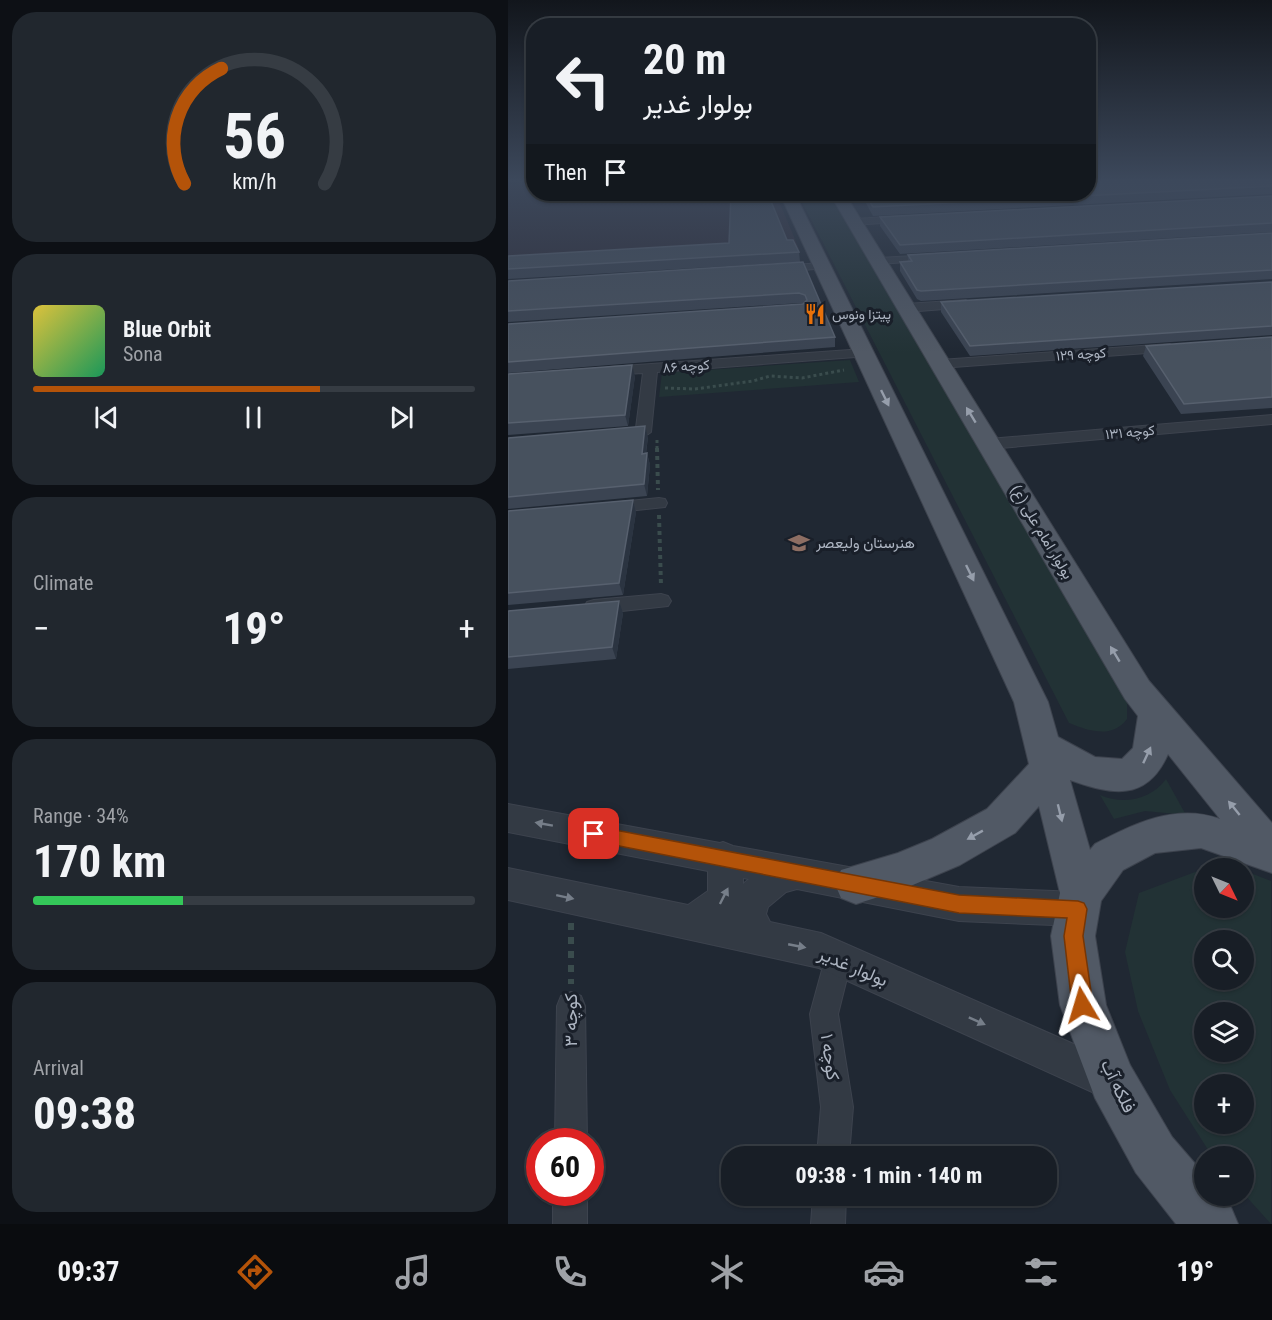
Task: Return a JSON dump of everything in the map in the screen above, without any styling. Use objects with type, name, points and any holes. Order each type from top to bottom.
[{"type":"main road","points":[[808,238],[822,266],[857,361],[1031,702],[1080,902]]},
{"type":"main road","name":"بولوار امام علی (ع)","points":[[864,238],[1137,690],[1272,854]]},
{"type":"main road","points":[[1046,757],[1067,762],[1097,774],[1122,775],[1137,771],[1149,754],[1156,713]]},
{"type":"main road","points":[[856,884],[901,871],[946,852],[1001,821],[1046,757]]},
{"type":"main road","points":[[1080,902],[1110,857],[1150,836],[1201,830],[1272,854]]},
{"type":"main road","name":"فلکه آب","points":[[1080,902],[1074,936],[1082,1005],[1112,1082],[1154,1155],[1211,1224]]},
{"type":"street","points":[[878,261],[949,257]]},
{"type":"street","points":[[764,270],[822,266]]},
{"type":"street","points":[[906,308],[976,304]]},
{"type":"street","name":"کوچه ۱۲۹","points":[[940,364],[1186,347]]},
{"type":"street","name":"کوچه ۸۶","points":[[591,373],[650,368],[857,361]]},
{"type":"street","points":[[609,435],[643,432],[650,368]]},
{"type":"street","name":"کوچه ۱۳۱","points":[[989,444],[1272,419]]},
{"type":"street","points":[[589,509],[659,503]]},
{"type":"street","points":[[579,608],[661,602]]},
{"type":"street","points":[[508,818],[723,857],[959,904],[1080,902]]},
{"type":"street","points":[[693,922],[721,904],[728,887],[723,857]]},
{"type":"street","points":[[759,939],[749,914],[752,898],[776,879],[798,873]]},
{"type":"street","name":"بولوار غدیر","points":[[508,884],[821,951],[1112,1082]]},
{"type":"street","name":"کوچه ۱","points":[[834,1146],[837,1107],[824,1014],[838,958]]},
{"type":"street","name":"کوچه ۳","points":[[571,1006],[571,1128]]},
{"type":"street","points":[[570,1224],[571,1206]]},
{"type":"street","points":[[828,1224],[829,1206]]},
{"type":"path","points":[[648,387],[695,389],[753,381],[770,376],[812,377],[857,361]]},
{"type":"path","name":"کوچه ۳","points":[[571,898],[571,1006]]},
{"type":"shaded area","points":[[508,238],[794,238],[799,249],[508,266]]},
{"type":"shaded area","points":[[821,238],[855,238],[1127,699],[1127,719],[1114,729],[1092,731],[1069,723]]},
{"type":"shaded area","points":[[850,360],[859,382],[659,397],[662,373]]},
{"type":"shaded area","points":[[1166,779],[1186,815],[1145,811],[1114,819],[1100,795],[1118,800],[1136,799],[1153,792]]},
{"type":"shaded area","points":[[1194,873],[1194,918],[1254,918],[1254,874],[1271,881],[1271,1224],[1254,1205],[1254,1146],[1206,1146],[1198,1134],[1254,1134],[1254,1074],[1194,1074],[1194,1128],[1170,1090],[1138,1011],[1125,952],[1139,893]]},
{"type":"building","points":[[729,238],[786,238],[793,240],[799,252],[508,269],[508,256],[729,243]]},
{"type":"building","points":[[895,238],[1016,238],[900,245]]},
{"type":"building","points":[[1187,238],[1272,238],[1272,270],[921,291],[917,290],[900,262],[912,261],[908,255]]},
{"type":"building","points":[[803,262],[835,337],[508,362],[508,324],[803,304],[807,300],[805,295],[799,293],[508,311],[508,281]]},
{"type":"building","points":[[1272,282],[1272,326],[970,346],[941,302]]},
{"type":"building","points":[[1272,337],[1272,397],[1184,404],[1146,346]]},
{"type":"building","points":[[632,365],[625,415],[508,423],[508,374]]},
{"type":"building","points":[[645,426],[642,454],[647,453],[644,484],[508,497],[508,438]]},
{"type":"building","points":[[633,500],[619,583],[508,593],[508,511]]},
{"type":"building","points":[[619,601],[612,647],[508,657],[508,611]]},
{"type":"place","name":"پیتزا ونوس","points":[[815,314]]},
{"type":"place","name":"هنرستان ولیعصر","points":[[799,543]]},
{"type":"route","points":[[594,834],[959,904],[1078,909],[1074,936],[1082,1005]]}]
